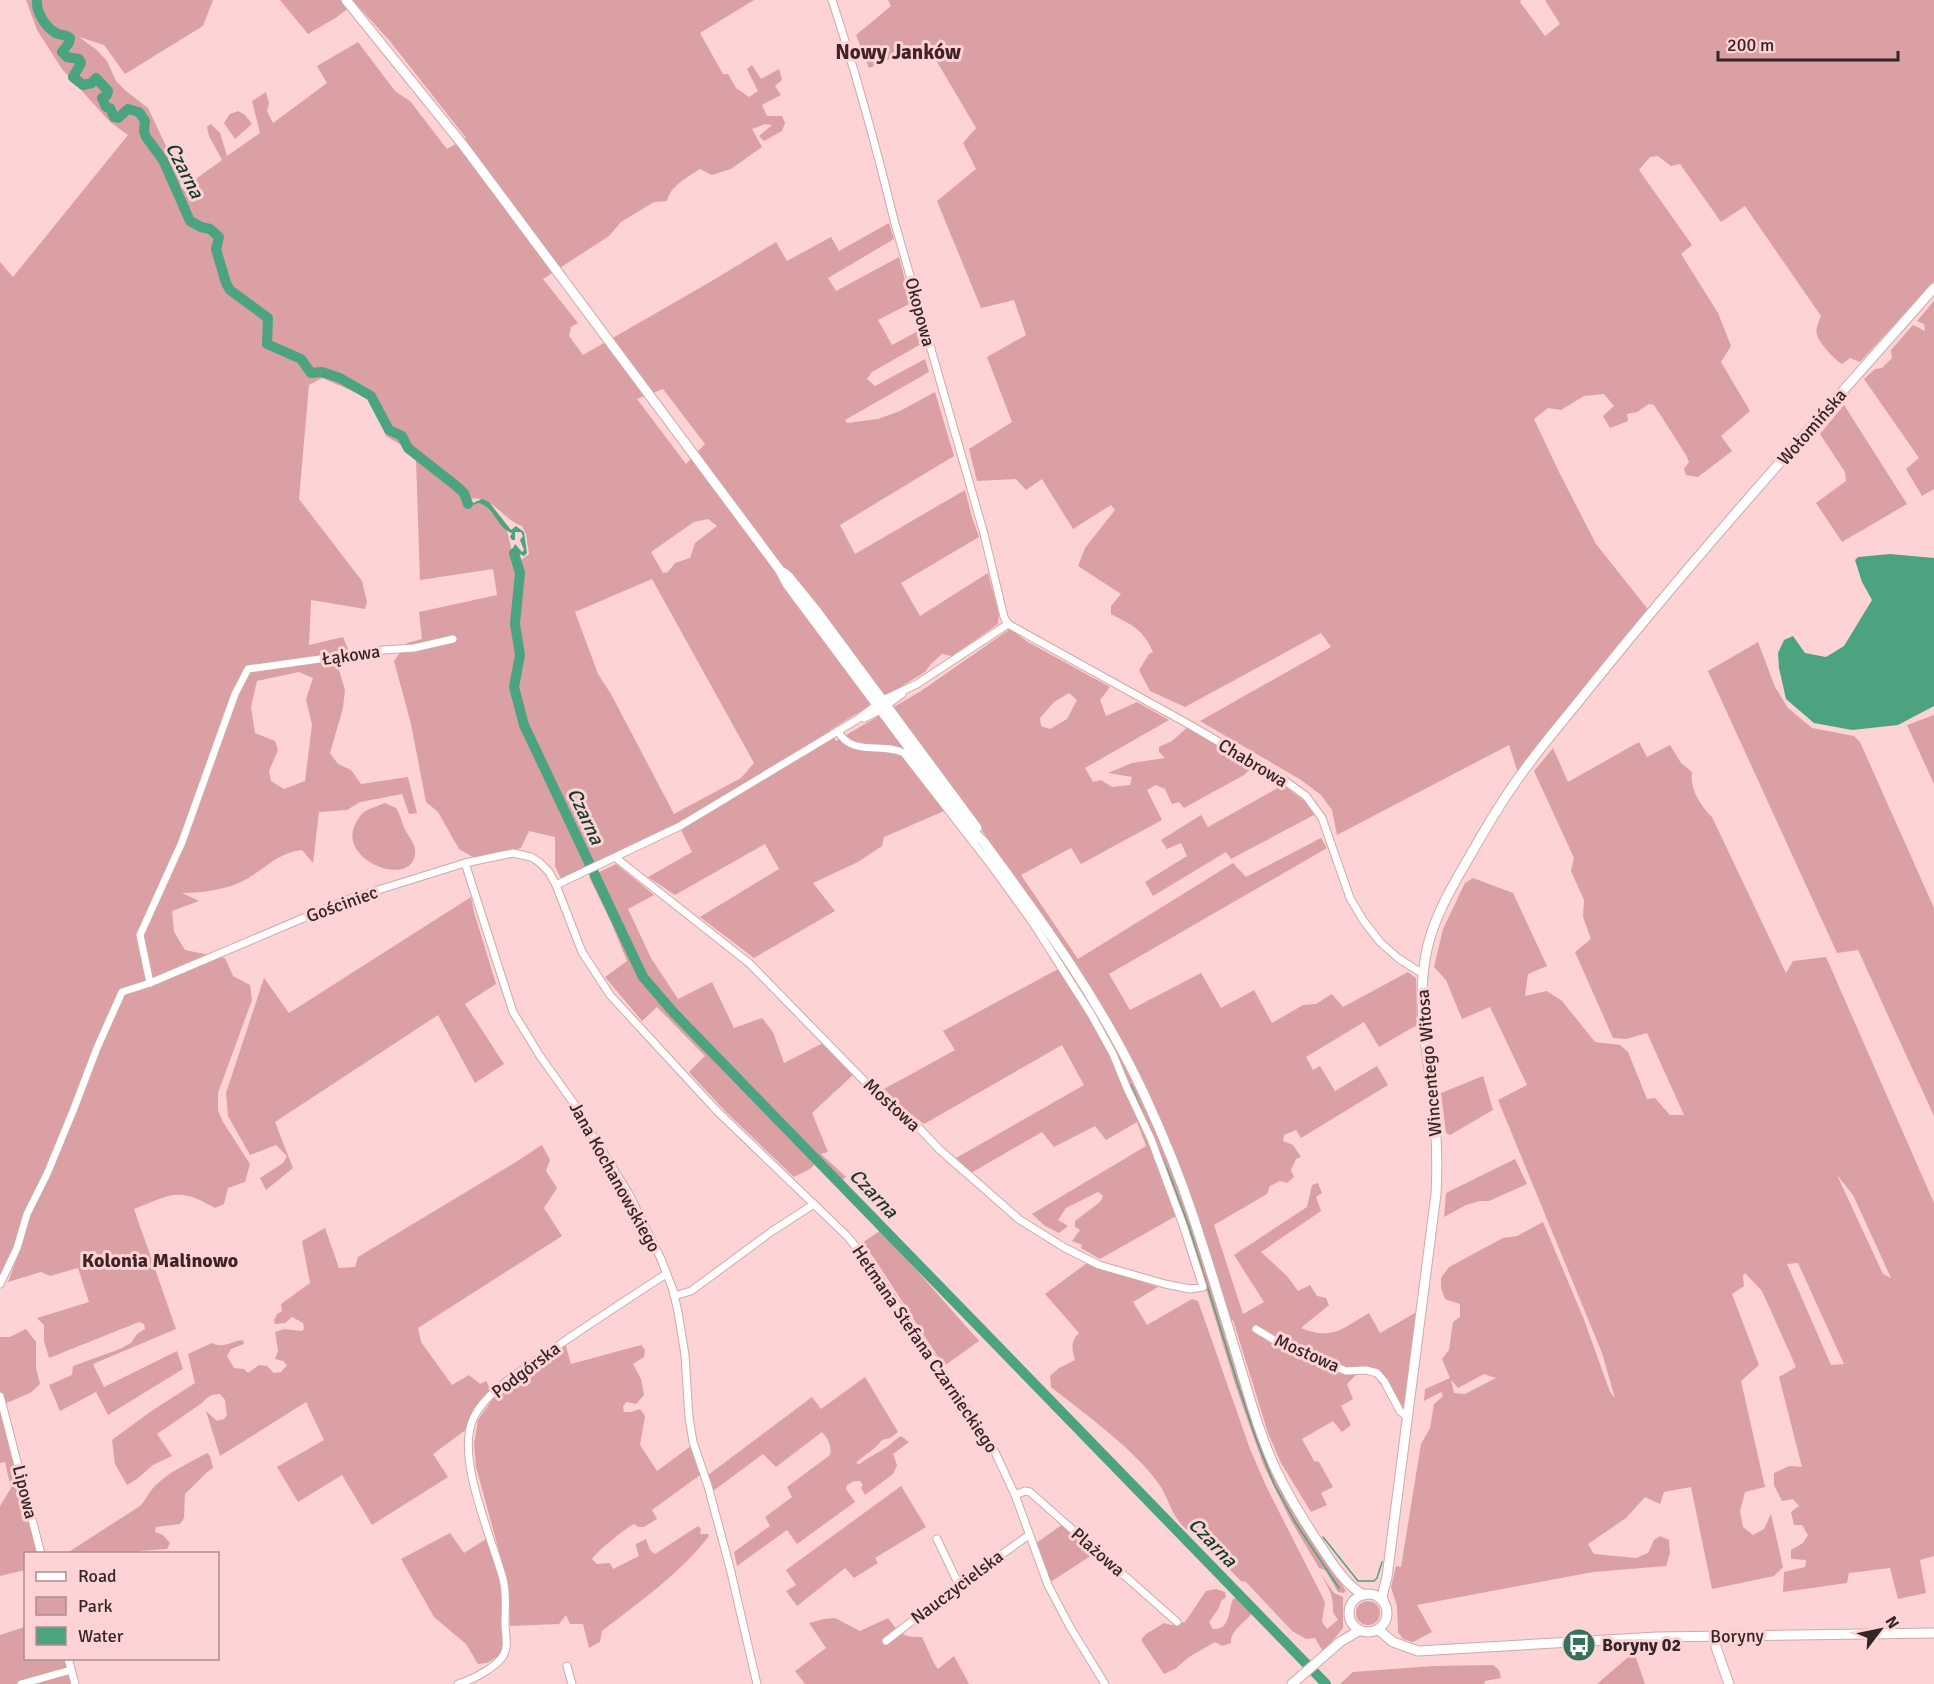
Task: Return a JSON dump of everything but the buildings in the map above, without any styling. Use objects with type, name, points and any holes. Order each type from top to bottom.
[{"type":"main road","points":[[346,0],[470,155],[779,569],[789,577],[815,609],[968,827],[983,842],[1066,957],[1112,1032],[1144,1094],[1174,1166],[1192,1214],[1270,1455],[1297,1510],[1341,1574],[1351,1594],[1353,1602],[1349,1611],[1351,1621],[1360,1630],[1369,1632],[1376,1630],[1385,1621]]},
{"type":"main road","name":"Wołomińska","points":[[1690,567],[1934,288]]},
{"type":"main road","name":"Wincentego Witosa","points":[[1384,1603],[1382,1596],[1387,1578],[1437,1176],[1431,1086],[1421,1002],[1428,946],[1438,913],[1500,805],[1528,765],[1690,567]]},
{"type":"main road","name":"Wincentego Witosa","points":[[1367,1595],[1378,1588],[1387,1569]]},
{"type":"main road","points":[[1341,1574],[1358,1592],[1378,1598],[1384,1603],[1386,1626],[1398,1642]]},
{"type":"main road","points":[[1353,1602],[1367,1595]]},
{"type":"main road","points":[[1340,1642],[1351,1621]]},
{"type":"main road","points":[[1292,1684],[1340,1642],[1360,1630]]},
{"type":"main road","name":"Boryny","points":[[1376,1630],[1393,1642],[1418,1651],[1657,1637],[1934,1633]]},
{"type":"main road","points":[[1715,1637],[1716,1647],[1729,1684]]},
{"type":"street","name":"Okopowa","points":[[832,0],[850,55],[1008,624]]},
{"type":"street","points":[[556,885],[680,826],[881,705],[898,698],[1008,624]]},
{"type":"street","name":"Chabrowa","points":[[1008,624],[1190,725],[1284,780],[1306,796],[1322,818],[1350,898],[1363,920],[1380,942],[1398,958],[1423,974]]},
{"type":"street","name":"Łąkowa","points":[[150,983],[140,935],[182,842],[235,693],[248,669],[414,648],[453,639]]},
{"type":"street","name":"Mostowa","points":[[616,858],[755,969],[879,1096],[920,1129],[940,1150],[1020,1220],[1065,1248],[1099,1265],[1165,1284],[1190,1289],[1203,1287],[1151,1139],[1113,1054],[1067,975],[991,865],[904,753],[892,748],[851,745],[841,737],[838,731]]},
{"type":"street","name":"Gościniec","points":[[0,1284],[17,1248],[27,1214],[47,1174],[122,992],[150,983],[346,900],[465,863],[505,854],[526,855],[544,866],[556,885]]},
{"type":"street","name":"Jana Kochanowskiego","points":[[465,863],[513,1012],[540,1056],[575,1105],[628,1194],[661,1259],[674,1296],[685,1355],[693,1442],[708,1486],[730,1568],[757,1684]]},
{"type":"street","name":"Hetmana Stefana Czarnieckiego","points":[[556,885],[582,952],[610,995],[718,1112],[848,1236],[868,1263],[995,1452],[1015,1495],[1053,1595],[1105,1684]]},
{"type":"street","points":[[674,1296],[691,1291],[771,1232],[814,1204]]},
{"type":"street","name":"Podgórska","points":[[458,1684],[477,1678],[502,1658],[506,1642],[503,1580],[471,1471],[467,1445],[473,1418],[482,1405],[517,1374],[666,1274]]},
{"type":"street","name":"Mostowa","points":[[1256,1329],[1279,1343],[1346,1371],[1377,1373],[1407,1417]]},
{"type":"street","name":"Lipowa","points":[[0,1396],[40,1552]]},
{"type":"street","name":"Plażowa","points":[[1015,1495],[1024,1491],[1030,1492],[1177,1622]]},
{"type":"street","name":"Nauczycielska","points":[[886,1641],[1029,1535]]},
{"type":"street","points":[[937,1539],[959,1585]]},
{"type":"street","points":[[68,1660],[75,1684]]},
{"type":"street","points":[[567,1666],[572,1684]]},
{"type":"street","points":[[21,1684],[71,1670]]},
{"type":"green space","points":[[26,0],[213,0],[203,26],[125,74],[104,45],[79,37],[97,50],[107,61],[116,81],[148,108],[175,165],[182,189],[222,160],[209,136],[207,127],[211,124],[220,133],[227,156],[260,133],[252,101],[266,92],[269,103],[267,111],[273,123],[327,83],[317,66],[358,42],[395,91],[410,101],[447,149],[466,138],[389,40],[355,3],[308,34],[280,0],[754,0],[700,33],[723,74],[728,74],[736,88],[749,97],[758,91],[747,69],[752,65],[761,79],[779,69],[782,80],[775,86],[781,95],[762,105],[767,116],[782,116],[785,123],[782,131],[764,141],[759,136],[772,125],[765,124],[752,129],[762,147],[731,169],[712,175],[700,169],[676,186],[667,201],[654,202],[621,222],[609,236],[543,279],[578,323],[571,327],[569,336],[583,355],[776,242],[787,261],[831,237],[839,251],[889,223],[894,239],[828,278],[836,291],[899,257],[911,303],[878,320],[892,345],[918,331],[923,343],[872,372],[867,379],[875,386],[925,359],[929,372],[845,420],[847,423],[878,419],[900,411],[935,392],[954,456],[840,525],[855,554],[965,490],[979,537],[901,583],[920,616],[988,573],[999,614],[998,624],[952,656],[942,654],[925,672],[830,730],[836,741],[921,691],[1010,629],[1028,642],[1110,687],[1100,700],[1106,716],[1137,702],[1169,720],[1085,768],[1093,782],[1101,780],[1112,787],[1130,785],[1132,777],[1108,773],[1132,763],[1165,758],[1159,752],[1159,747],[1172,741],[1190,725],[1256,764],[1244,775],[1184,808],[1179,802],[1172,804],[1165,789],[1156,785],[1147,790],[1162,820],[1081,864],[1071,848],[1021,875],[1078,959],[1233,863],[1246,877],[1321,838],[1327,848],[1109,974],[1130,1010],[1201,973],[1221,1008],[1254,990],[1272,1023],[1303,1005],[1316,1004],[1332,994],[1343,1007],[1408,972],[1416,978],[1417,1025],[1379,1047],[1364,1022],[1306,1057],[1313,1070],[1320,1066],[1335,1091],[1377,1066],[1388,1085],[1301,1138],[1296,1130],[1284,1135],[1283,1141],[1293,1145],[1301,1157],[1296,1159],[1291,1170],[1294,1177],[1287,1183],[1280,1181],[1270,1186],[1267,1194],[1214,1225],[1243,1314],[1264,1302],[1234,1255],[1307,1207],[1312,1185],[1318,1183],[1322,1193],[1316,1197],[1321,1211],[1261,1252],[1287,1276],[1298,1291],[1310,1285],[1317,1296],[1326,1298],[1329,1305],[1301,1328],[1312,1332],[1329,1333],[1344,1328],[1369,1313],[1380,1333],[1422,1309],[1407,1417],[1393,1392],[1379,1383],[1376,1375],[1363,1368],[1347,1384],[1353,1399],[1341,1406],[1351,1425],[1342,1432],[1333,1421],[1302,1439],[1314,1461],[1319,1462],[1333,1487],[1321,1493],[1327,1505],[1311,1512],[1281,1463],[1268,1433],[1233,1320],[1229,1321],[1206,1244],[1175,1156],[1129,1057],[1075,962],[951,787],[940,793],[1001,871],[1058,951],[1110,1035],[1133,1079],[1154,1124],[1183,1198],[1258,1439],[1290,1506],[1346,1591],[1338,1592],[1325,1570],[1319,1568],[1290,1519],[1263,1464],[1236,1387],[1197,1259],[1191,1259],[1176,1216],[1100,1259],[1081,1248],[1082,1245],[1072,1241],[1080,1230],[1075,1227],[1075,1221],[1100,1202],[1103,1196],[1098,1192],[1066,1208],[1058,1220],[1068,1226],[1059,1233],[1045,1226],[1032,1214],[1146,1146],[1137,1122],[1106,1140],[1095,1126],[1054,1147],[1042,1132],[971,1173],[956,1158],[1084,1085],[1062,1045],[924,1124],[884,1089],[955,1050],[943,1031],[1060,968],[1003,886],[944,811],[884,837],[882,846],[858,862],[813,883],[835,911],[754,958],[700,917],[779,869],[765,844],[675,895],[648,877],[692,852],[681,830],[698,819],[695,814],[659,835],[561,879],[555,866],[555,837],[529,831],[521,848],[478,860],[459,849],[438,812],[426,802],[411,724],[394,661],[407,643],[422,639],[419,612],[497,595],[493,569],[420,580],[416,460],[401,445],[386,436],[371,399],[322,378],[309,385],[299,499],[362,581],[367,602],[365,609],[311,600],[309,645],[343,637],[352,659],[338,667],[345,690],[343,708],[330,753],[338,764],[351,770],[361,784],[408,777],[417,813],[409,814],[402,794],[360,802],[347,810],[319,812],[313,863],[302,850],[293,852],[277,859],[239,883],[211,891],[182,893],[199,901],[172,911],[174,932],[185,950],[225,958],[233,976],[250,985],[252,1000],[218,1093],[218,1110],[223,1122],[250,1164],[245,1182],[228,1188],[224,1204],[215,1208],[192,1197],[174,1195],[134,1209],[176,1329],[93,1364],[104,1387],[177,1351],[183,1369],[108,1415],[96,1392],[60,1411],[49,1385],[72,1375],[73,1366],[131,1343],[137,1334],[145,1329],[144,1324],[139,1322],[49,1358],[44,1341],[44,1325],[37,1318],[89,1302],[78,1268],[50,1276],[41,1272],[8,1282],[21,1247],[17,1249],[0,1286],[0,262],[13,277],[128,135],[110,122],[62,69],[37,30]],"holes":[[[663,389],[705,444],[686,464],[637,399]],[[468,491],[469,499],[491,504],[522,526],[526,534],[529,554],[521,560],[512,551],[507,531],[485,505],[479,503],[468,507],[464,501],[464,493]],[[708,519],[717,526],[695,543],[690,558],[675,563],[668,572],[663,573],[651,552],[694,522]],[[652,579],[754,763],[741,778],[674,814],[611,694],[598,674],[575,612]],[[299,672],[313,678],[306,699],[312,725],[305,781],[284,789],[271,781],[269,771],[278,750],[275,741],[255,733],[251,707],[257,681]],[[1069,693],[1077,700],[1067,719],[1050,729],[1041,726],[1040,718],[1054,702]]]},
{"type":"green space","points":[[888,0],[1521,0],[1520,2],[1545,36],[1560,24],[1545,0],[1934,0],[1934,281],[1860,362],[1850,358],[1842,364],[1818,338],[1816,330],[1821,316],[1745,206],[1721,222],[1680,164],[1671,166],[1658,156],[1650,157],[1639,170],[1692,245],[1681,254],[1718,313],[1731,346],[1721,362],[1750,411],[1721,436],[1732,451],[1698,477],[1686,475],[1684,469],[1689,462],[1686,455],[1654,405],[1649,404],[1637,412],[1627,414],[1628,421],[1610,428],[1603,416],[1614,406],[1604,394],[1584,396],[1561,410],[1548,408],[1534,419],[1596,544],[1654,617],[1587,699],[1518,773],[1509,745],[1337,835],[1332,810],[1321,795],[1301,780],[1200,721],[1331,647],[1321,633],[1185,707],[1150,691],[1139,670],[1149,654],[1153,652],[1149,644],[1136,629],[1111,614],[1111,606],[1121,594],[1078,566],[1085,548],[1115,510],[1111,505],[1073,529],[1042,479],[1026,490],[1016,479],[977,481],[969,449],[1012,422],[987,357],[1026,335],[1014,300],[981,308],[937,201],[976,169],[963,143],[976,128],[926,43],[869,68],[856,35],[891,6]]},
{"type":"green space","points":[[238,111],[245,115],[252,124],[235,139],[224,123],[230,114]]},
{"type":"green space","points":[[1934,301],[1934,489],[1922,496],[1906,469],[1919,458],[1864,379],[1875,369],[1882,368],[1892,358],[1891,350],[1913,325],[1925,331],[1924,324],[1917,321]]},
{"type":"green space","points":[[1844,405],[1907,504],[1842,542],[1816,503],[1846,481],[1845,472],[1820,434]]},
{"type":"green space","points":[[1758,642],[1775,687],[1788,708],[1812,728],[1854,736],[1860,742],[1934,908],[1934,1116],[1858,950],[1837,953],[1708,671]]},
{"type":"green space","points":[[1934,715],[1934,784],[1907,725]]},
{"type":"green space","points":[[1639,742],[1647,757],[1670,745],[1681,763],[1692,772],[1692,784],[1697,796],[1712,817],[1786,973],[1793,961],[1826,957],[1934,1203],[1934,1556],[1920,1560],[1926,1593],[1898,1599],[1890,1568],[1849,1573],[1847,1583],[1783,1592],[1784,1572],[1805,1567],[1806,1560],[1791,1559],[1791,1550],[1803,1543],[1808,1535],[1802,1525],[1794,1525],[1791,1512],[1799,1506],[1793,1499],[1782,1501],[1774,1485],[1774,1473],[1789,1466],[1802,1467],[1779,1377],[1796,1367],[1762,1291],[1745,1273],[1744,1286],[1732,1294],[1759,1365],[1741,1381],[1765,1487],[1745,1492],[1740,1511],[1743,1527],[1753,1535],[1764,1529],[1771,1514],[1783,1567],[1774,1576],[1712,1589],[1691,1487],[1664,1492],[1660,1504],[1645,1497],[1626,1518],[1588,1544],[1594,1554],[1636,1558],[1648,1553],[1654,1540],[1660,1536],[1669,1540],[1670,1553],[1666,1566],[1593,1572],[1417,1605],[1432,1632],[1413,1642],[1403,1639],[1398,1632],[1397,1606],[1391,1587],[1396,1566],[1401,1567],[1421,1444],[1430,1428],[1434,1404],[1443,1396],[1441,1392],[1424,1401],[1425,1389],[1450,1378],[1442,1359],[1449,1350],[1453,1322],[1460,1317],[1460,1304],[1445,1299],[1441,1288],[1441,1278],[1449,1267],[1503,1238],[1517,1236],[1543,1222],[1583,1317],[1610,1392],[1615,1398],[1602,1353],[1498,1100],[1527,1085],[1490,1007],[1462,1019],[1446,980],[1434,967],[1443,929],[1465,883],[1473,878],[1513,893],[1547,966],[1528,974],[1525,996],[1547,991],[1562,1001],[1595,1042],[1620,1045],[1628,1052],[1647,1099],[1655,1098],[1670,1115],[1684,1115],[1647,1033],[1626,1039],[1613,1038],[1575,952],[1591,939],[1583,917],[1584,900],[1571,871],[1574,858],[1534,771],[1553,748],[1568,782]],"holes":[[[1837,1175],[1853,1195],[1891,1278],[1883,1274]],[[1798,1263],[1844,1364],[1831,1365],[1787,1264]],[[1484,1374],[1496,1378],[1465,1394],[1454,1393],[1451,1380],[1458,1388]]]},
{"type":"green space","points":[[1283,785],[1307,803],[1314,815],[1231,859],[1226,852],[1153,896],[1145,882],[1187,856],[1181,843],[1167,849],[1161,840],[1201,815],[1208,827]]},
{"type":"green space","points":[[385,803],[396,808],[415,850],[412,862],[404,868],[393,870],[368,861],[358,851],[353,840],[354,827],[361,815]]},
{"type":"green space","points":[[616,864],[654,895],[628,909],[651,958],[678,999],[712,982],[734,1028],[762,1018],[773,1032],[784,1063],[825,1042],[834,1051],[841,1064],[854,1074],[812,1113],[828,1152],[821,1154],[846,1177],[839,1182],[712,1050],[710,1053],[816,1163],[810,1169],[794,1177],[726,1112],[689,1072],[705,1056],[657,1007],[642,1021],[605,977],[627,961],[589,877]]},
{"type":"green space","points":[[471,897],[496,984],[465,1004],[504,1064],[475,1083],[438,1015],[275,1122],[293,1168],[266,1190],[260,1178],[283,1163],[287,1156],[276,1145],[250,1155],[228,1116],[226,1093],[264,978],[289,1013]]},
{"type":"green space","points":[[1483,1076],[1493,1110],[1450,1135],[1446,1133],[1441,1093]]},
{"type":"green space","points":[[542,1145],[550,1160],[546,1171],[557,1188],[544,1208],[562,1236],[418,1328],[421,1342],[452,1385],[469,1375],[480,1384],[486,1381],[492,1392],[471,1426],[433,1454],[448,1477],[372,1525],[342,1475],[298,1502],[277,1467],[324,1440],[306,1402],[220,1456],[206,1411],[217,1421],[224,1419],[227,1415],[225,1400],[220,1394],[208,1398],[157,1434],[172,1456],[153,1465],[127,1485],[115,1464],[112,1440],[195,1383],[188,1354],[212,1343],[224,1345],[243,1340],[244,1344],[231,1349],[227,1356],[234,1368],[244,1369],[248,1373],[259,1365],[267,1366],[274,1373],[281,1372],[287,1365],[275,1359],[278,1351],[275,1332],[284,1329],[302,1331],[303,1323],[292,1317],[285,1323],[275,1324],[274,1320],[282,1311],[281,1304],[310,1283],[302,1241],[325,1228],[339,1268],[355,1267],[358,1257]]},
{"type":"green space","points":[[1515,1159],[1527,1184],[1489,1201],[1466,1205],[1444,1217],[1446,1193]]},
{"type":"green space","points":[[881,1230],[979,1341],[944,1366],[862,1243]]},
{"type":"green space","points":[[1087,1263],[1158,1287],[1133,1302],[1147,1325],[1192,1299],[1198,1301],[1250,1449],[1267,1488],[1325,1602],[1322,1622],[1327,1629],[1338,1620],[1333,1612],[1330,1591],[1320,1573],[1334,1593],[1343,1597],[1343,1628],[1322,1650],[1315,1638],[1306,1639],[1292,1631],[1246,1582],[1241,1581],[1181,1524],[1161,1487],[1139,1460],[1051,1387],[1050,1376],[1059,1368],[1075,1360],[1073,1342],[1079,1333],[1045,1294]]},
{"type":"green space","points":[[26,1329],[36,1342],[36,1368],[40,1384],[30,1393],[2,1405],[38,1552],[24,1552],[24,1570],[0,1576],[0,1506],[11,1488],[5,1462],[0,1463],[0,1337],[10,1337]]},
{"type":"green space","points":[[565,1343],[571,1364],[641,1345],[645,1350],[644,1357],[633,1364],[641,1379],[644,1395],[636,1404],[627,1402],[623,1406],[624,1412],[640,1409],[645,1416],[640,1445],[657,1471],[691,1446],[700,1475],[652,1510],[657,1519],[644,1527],[634,1524],[630,1526],[592,1559],[597,1564],[610,1563],[613,1569],[639,1556],[636,1544],[646,1539],[650,1550],[655,1554],[698,1526],[701,1529],[700,1534],[709,1536],[672,1575],[602,1631],[600,1642],[589,1648],[583,1624],[570,1624],[566,1615],[559,1624],[510,1626],[508,1584],[476,1467],[474,1444],[478,1420],[496,1394]]},
{"type":"green space","points":[[865,1377],[898,1432],[882,1440],[856,1463],[860,1464],[901,1436],[909,1442],[893,1454],[897,1465],[893,1474],[865,1495],[860,1481],[847,1485],[846,1489],[855,1502],[797,1544],[787,1530],[737,1566],[734,1552],[770,1526],[765,1517],[792,1497],[787,1487],[830,1455],[830,1445],[822,1432],[776,1467],[763,1454],[713,1491],[708,1475],[812,1397],[821,1409]]},
{"type":"green space","points":[[207,1453],[213,1468],[185,1494],[184,1518],[180,1524],[156,1527],[155,1532],[163,1535],[170,1543],[167,1549],[138,1552],[69,1552],[140,1506],[152,1489],[179,1468]]},
{"type":"green space","points":[[901,1486],[926,1527],[875,1558],[878,1563],[854,1578],[845,1568],[797,1606],[786,1591],[796,1585],[786,1570]]},
{"type":"green space","points":[[1063,1524],[1095,1553],[1049,1583],[1035,1544]]},
{"type":"green space","points":[[450,1533],[464,1553],[486,1539],[504,1584],[503,1653],[487,1663],[478,1664],[466,1644],[434,1617],[401,1559]]},
{"type":"green space","points":[[1216,1589],[1225,1592],[1226,1597],[1221,1601],[1209,1622],[1213,1629],[1226,1623],[1233,1599],[1239,1597],[1253,1612],[1233,1634],[1231,1643],[1222,1646],[1215,1642],[1164,1674],[1141,1640],[1146,1634],[1164,1623],[1171,1625],[1185,1622],[1206,1591]]},
{"type":"green space","points":[[1368,1601],[1377,1604],[1380,1613],[1377,1622],[1368,1625],[1359,1622],[1356,1613],[1359,1604]]},
{"type":"green space","points":[[835,1618],[860,1631],[888,1618],[902,1633],[922,1637],[938,1669],[954,1656],[969,1684],[805,1684],[795,1671],[826,1648],[809,1623]]},
{"type":"green space","points":[[24,1627],[24,1660],[66,1660],[73,1684],[0,1684],[0,1635]]},
{"type":"green space","points":[[1634,1652],[1645,1684],[1597,1684]]},
{"type":"green space","points":[[1493,1665],[1499,1670],[1501,1678],[1485,1681],[1484,1684],[1340,1684],[1353,1672],[1433,1666]]},
{"type":"water","points":[[464,493],[469,502],[473,503],[482,499],[489,502],[511,530],[516,526],[524,532],[527,553],[524,556],[517,553],[517,566],[511,552],[515,544],[522,552],[524,550],[520,540],[523,536],[521,532],[515,532],[515,540],[512,540],[510,537],[512,533],[503,527],[484,505],[479,503],[468,507],[464,501]]},
{"type":"water","points":[[1890,554],[1934,558],[1934,706],[1898,725],[1852,730],[1814,723],[1786,699],[1778,653],[1784,640],[1793,636],[1805,653],[1826,657],[1844,646],[1872,600],[1862,582],[1855,560],[1858,557]]},
{"type":"waterway","name":"Czarna","points":[[37,0],[40,14],[48,27],[70,38],[62,52],[67,57],[79,59],[81,63],[73,77],[83,85],[92,83],[96,78],[108,91],[107,95],[102,98],[114,117],[118,118],[128,109],[139,112],[145,121],[146,137],[163,160],[190,221],[210,229],[219,237],[216,249],[230,290],[268,318],[267,344],[301,359],[311,373],[322,372],[340,378],[371,396],[389,430],[402,436],[408,448],[464,493],[468,504]]},
{"type":"waterway","name":"Czarna","points":[[514,553],[520,573],[515,624],[520,655],[514,687],[524,725],[643,977],[674,1013],[1326,1684]]},
{"type":"waterway","points":[[1131,1085],[1189,1227],[1237,1382],[1274,1484],[1295,1522],[1339,1588]]},
{"type":"waterway","points":[[1323,1537],[1358,1581],[1374,1581],[1382,1562]]},
{"type":"place","name":"Boryny 02","points":[[1579,1645]]},
{"type":"district","name":"Nowy Janków","points":[[898,52]]},
{"type":"district","name":"Kolonia Malinowo","points":[[160,1260]]}]
